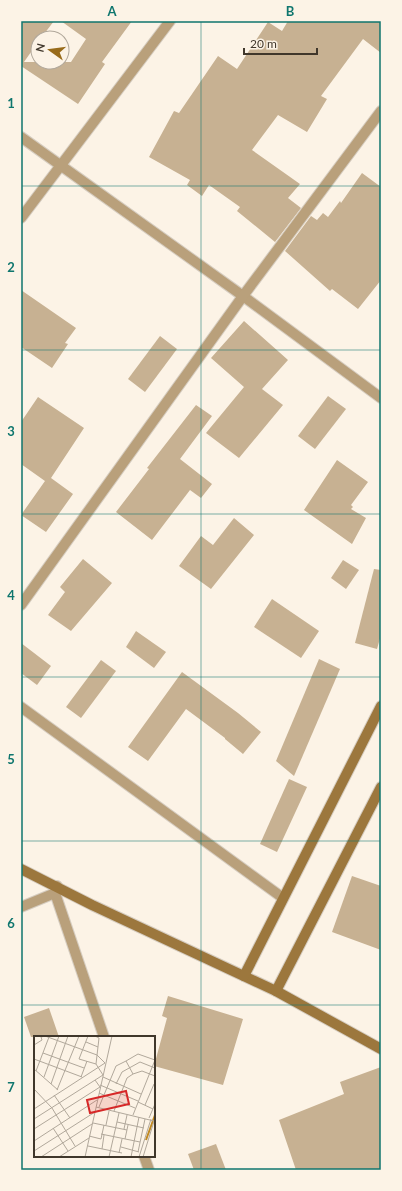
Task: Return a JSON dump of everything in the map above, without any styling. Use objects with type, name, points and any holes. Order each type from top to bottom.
[{"type":"street","points":[[21,218],[170,21]]},
{"type":"street","points":[[21,606],[243,296],[381,111]]},
{"type":"street","points":[[21,137],[243,296],[381,398]]},
{"type":"street","points":[[244,976],[381,706]]},
{"type":"street","points":[[21,707],[283,898]]},
{"type":"street","points":[[276,991],[381,787]]},
{"type":"street","points":[[21,869],[56,890],[92,905],[276,991],[381,1048]]},
{"type":"street","points":[[21,907],[56,890]]},
{"type":"street","points":[[56,890],[104,1036]]},
{"type":"street","points":[[144,1157],[149,1170]]},
{"type":"building","points":[[21,21],[54,21],[47,30],[30,30],[30,53],[24,62],[30,62],[30,70],[70,70],[70,62],[86,39],[61,21],[132,21],[102,62],[105,64],[78,104],[21,66]]},
{"type":"building","points":[[288,21],[381,21],[381,53],[363,39],[321,96],[327,99],[307,132],[278,115],[252,150],[300,184],[288,198],[301,208],[275,242],[237,211],[240,207],[209,185],[202,196],[187,185],[190,180],[149,157],[174,111],[179,113],[218,56],[237,69],[268,22],[282,31]]},
{"type":"building","points":[[362,173],[381,187],[381,280],[358,309],[332,289],[330,291],[285,251],[311,216],[317,220],[323,213],[328,217],[340,201],[341,203]]},
{"type":"building","points":[[21,290],[76,328],[65,343],[68,344],[52,368],[21,347]]},
{"type":"building","points":[[244,321],[288,360],[262,389],[283,405],[239,458],[206,433],[244,387],[211,358]]},
{"type":"building","points":[[160,336],[177,349],[145,392],[128,379]]},
{"type":"building","points":[[328,396],[346,409],[315,449],[298,436]]},
{"type":"building","points":[[38,397],[84,428],[51,478],[73,494],[46,532],[21,515],[45,481],[21,464],[21,422]]},
{"type":"building","points":[[196,405],[212,416],[180,459],[212,484],[201,498],[190,490],[152,540],[116,512],[149,469],[147,468]]},
{"type":"building","points":[[337,460],[368,482],[351,505],[353,507],[351,509],[366,518],[352,544],[304,510]]},
{"type":"building","points":[[234,518],[254,535],[211,589],[179,566],[201,536],[213,545]]},
{"type":"building","points":[[83,559],[112,583],[71,631],[48,615],[65,592],[60,587]]},
{"type":"building","points":[[343,560],[359,570],[346,589],[331,578]]},
{"type":"building","points":[[374,569],[381,570],[381,635],[377,649],[355,643]]},
{"type":"building","points":[[272,599],[319,631],[301,658],[254,627]]},
{"type":"building","points":[[136,631],[166,652],[154,668],[126,647]]},
{"type":"building","points":[[21,643],[51,666],[37,685],[21,673]]},
{"type":"building","points":[[319,659],[340,669],[294,776],[276,761]]},
{"type":"building","points":[[101,660],[116,671],[81,718],[66,707]]},
{"type":"building","points":[[182,672],[238,713],[261,732],[243,754],[225,738],[186,709],[148,761],[128,747]]},
{"type":"building","points":[[289,779],[307,787],[277,852],[260,844]]},
{"type":"building","points":[[352,876],[381,886],[381,950],[332,932]]},
{"type":"building","points":[[168,996],[243,1019],[223,1085],[155,1066],[167,1018],[162,1016]]},
{"type":"building","points":[[49,1008],[59,1036],[31,1037],[24,1017]]},
{"type":"building","points":[[381,1067],[381,1170],[296,1170],[279,1120],[344,1094],[340,1082]]},
{"type":"building","points":[[216,1144],[226,1170],[194,1170],[188,1154]]}]
